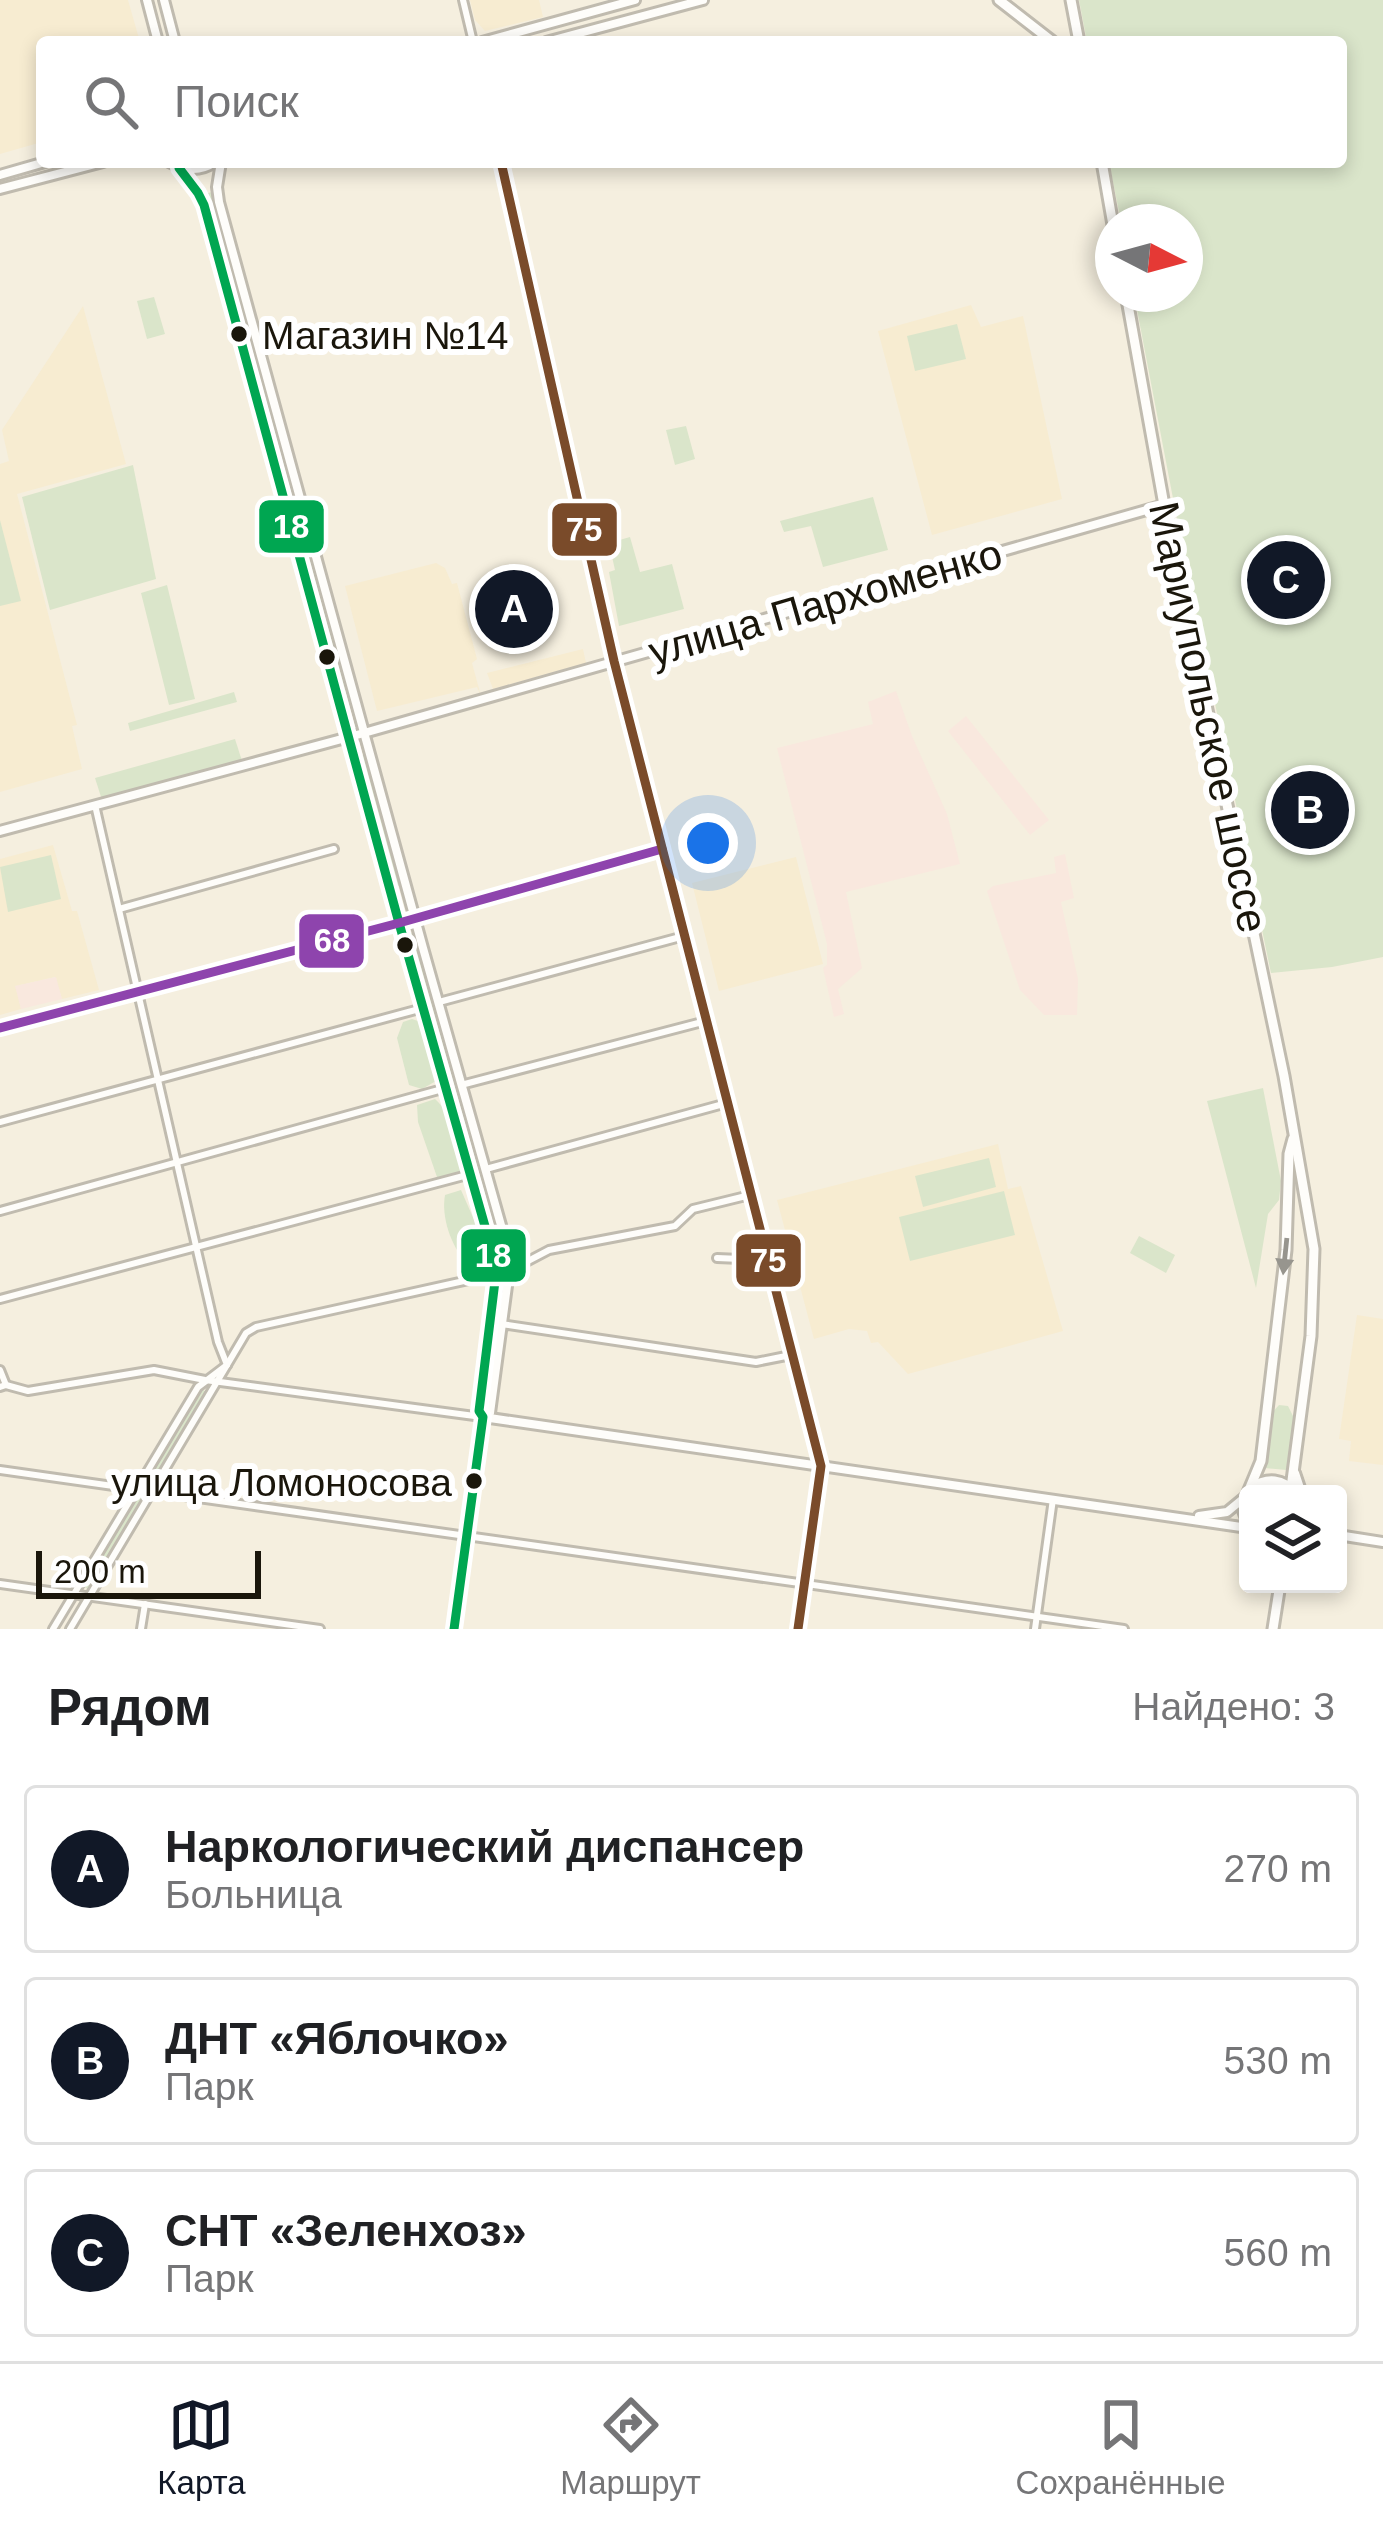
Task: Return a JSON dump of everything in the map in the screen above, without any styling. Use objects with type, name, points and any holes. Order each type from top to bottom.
[{"type":"main road","points":[[999,0],[1045,36]]},
{"type":"main road","points":[[1071,0],[1078,36]]},
{"type":"main road","points":[[1103,168],[1109,204]]},
{"type":"main road","name":"Мариупольское шоссе","points":[[1129,312],[1314,1249],[1311,1336],[1293,1468],[1295,1485]]},
{"type":"main road","name":"Мариупольское шоссе","points":[[1251,1485],[1261,1461],[1282,1287],[1293,1139]]},
{"type":"main road","points":[[1273,1629],[1278,1593]]},
{"type":"street","points":[[147,0],[156,36]]},
{"type":"street","points":[[164,0],[173,36]]},
{"type":"street","points":[[463,0],[471,36]]},
{"type":"street","points":[[504,36],[635,0]]},
{"type":"street","points":[[567,36],[703,0]]},
{"type":"street","points":[[0,175],[36,165]]},
{"type":"street","points":[[0,189],[80,168]]},
{"type":"street","points":[[177,168],[204,206],[491,1246],[496,1274],[479,1411],[483,1417],[454,1629]]},
{"type":"street","points":[[218,168],[219,202],[506,1243],[509,1271],[490,1413],[483,1417]]},
{"type":"street","points":[[502,168],[614,661],[820,1466],[798,1629]]},
{"type":"street","name":"улица Пархоменко","points":[[0,831],[364,733],[1164,505]]},
{"type":"street","points":[[95,805],[227,1365]]},
{"type":"street","points":[[119,909],[334,849]]},
{"type":"street","points":[[0,1028],[662,849]]},
{"type":"street","points":[[438,1002],[684,936]]},
{"type":"street","points":[[0,1122],[423,1008]]},
{"type":"street","points":[[461,1085],[706,1021]]},
{"type":"street","points":[[0,1210],[446,1088]]},
{"type":"street","points":[[485,1169],[727,1103]]},
{"type":"street","points":[[0,1300],[471,1174]]},
{"type":"street","points":[[70,1629],[246,1333],[509,1271],[549,1250],[675,1226],[692,1209],[750,1195]]},
{"type":"street","points":[[717,1258],[767,1260]]},
{"type":"street","points":[[501,1324],[756,1361],[791,1355]]},
{"type":"street","points":[[53,1629],[205,1380],[227,1365]]},
{"type":"street","points":[[0,1370],[3,1386],[28,1390],[154,1370],[1239,1525]]},
{"type":"street","points":[[0,1470],[1124,1629]]},
{"type":"street","points":[[1035,1629],[1053,1499]]},
{"type":"street","points":[[1172,1516],[1219,1515],[1239,1503]]},
{"type":"street","points":[[1347,1536],[1383,1542]]},
{"type":"street","points":[[0,1584],[320,1629]]},
{"type":"street","points":[[141,1629],[145,1604]]},
{"type":"shaded area","points":[[0,0],[128,0],[138,36],[36,36],[36,144],[0,154]]},
{"type":"shaded area","points":[[470,0],[539,0],[543,17],[485,31],[475,20]]},
{"type":"shaded area","points":[[971,305],[981,327],[1023,316],[1062,499],[932,535],[878,331]]},
{"type":"shaded area","points":[[83,306],[126,464],[17,494],[77,725],[72,726],[82,769],[0,792],[0,464],[9,461],[2,430]]},
{"type":"shaded area","points":[[436,563],[445,568],[452,584],[457,583],[477,659],[472,663],[481,696],[477,687],[377,711],[345,586]]},
{"type":"shaded area","points":[[583,649],[586,663],[493,689],[487,673]]},
{"type":"shaded area","points":[[896,691],[947,814],[960,864],[846,892],[862,968],[838,989],[844,1014],[834,1017],[823,968],[827,944],[777,748],[873,724],[868,702]]},
{"type":"shaded area","points":[[966,716],[1049,820],[1030,835],[948,731]]},
{"type":"shaded area","points":[[53,845],[99,990],[62,999],[55,977],[16,986],[21,1009],[0,1015],[0,859]]},
{"type":"shaded area","points":[[1065,854],[1074,898],[1061,902],[1078,979],[1077,1015],[1044,1015],[1020,990],[987,891],[1056,873],[1054,857]]},
{"type":"shaded area","points":[[796,857],[823,964],[719,991],[692,883]]},
{"type":"shaded area","points":[[56,977],[62,999],[21,1009],[15,986]]},
{"type":"shaded area","points":[[998,1144],[1008,1189],[1021,1186],[1063,1331],[908,1374],[878,1342],[871,1343],[867,1331],[849,1329],[814,1339],[777,1200]]},
{"type":"shaded area","points":[[1357,1315],[1383,1319],[1383,1465],[1349,1461],[1351,1441],[1339,1439]]},
{"type":"green space","points":[[1079,0],[1383,0],[1383,957],[1271,973],[1137,312],[1203,312],[1203,204],[1117,204],[1110,168],[1347,168],[1347,36],[1086,36]]},
{"type":"green space","points":[[212,192],[348,689],[340,691],[204,194]]},
{"type":"green space","points":[[154,297],[165,334],[147,339],[137,301]]},
{"type":"green space","points":[[957,324],[966,359],[915,371],[907,336]]},
{"type":"green space","points":[[686,426],[695,459],[675,465],[666,430]]},
{"type":"green space","points":[[133,465],[156,579],[50,610],[22,497]]},
{"type":"green space","points":[[873,497],[888,550],[823,567],[811,526],[784,532],[780,521]]},
{"type":"green space","points":[[0,520],[21,601],[0,606]]},
{"type":"green space","points":[[630,537],[640,572],[672,564],[684,609],[619,626],[609,543]]},
{"type":"green space","points":[[167,585],[195,699],[169,705],[141,593]]},
{"type":"green space","points":[[234,692],[237,702],[130,731],[128,723]]},
{"type":"green space","points":[[235,739],[242,761],[102,800],[95,778]]},
{"type":"green space","points":[[366,754],[401,885],[394,887],[359,756]]},
{"type":"green space","points":[[51,855],[61,899],[8,912],[0,867]]},
{"type":"green space","points":[[415,932],[503,1245],[504,1266],[408,934]]},
{"type":"green space","points":[[403,1022],[421,1022],[436,1081],[422,1089],[409,1085],[397,1038]]},
{"type":"green space","points":[[1263,1088],[1281,1181],[1279,1200],[1268,1214],[1256,1288],[1207,1101]]},
{"type":"green space","points":[[435,1099],[447,1114],[457,1141],[463,1170],[456,1178],[437,1177],[418,1122],[417,1105]]},
{"type":"green space","points":[[989,1158],[996,1187],[923,1207],[915,1176]]},
{"type":"green space","points":[[461,1190],[485,1245],[473,1263],[461,1255],[446,1222],[445,1195]]},
{"type":"green space","points":[[1004,1191],[1015,1235],[910,1261],[899,1217]]},
{"type":"green space","points":[[1139,1236],[1175,1255],[1166,1273],[1130,1253]]},
{"type":"green space","points":[[202,1389],[207,1393],[153,1484],[147,1480]]},
{"type":"green space","points":[[1279,1405],[1288,1406],[1294,1418],[1287,1470],[1265,1468],[1270,1415]]},
{"type":"green space","points":[[138,1495],[143,1499],[89,1590],[83,1586]]},
{"type":"transit line","name":"18","points":[[179,168],[204,205],[494,1258],[479,1411],[483,1417],[454,1629]]},
{"type":"transit line","name":"75","points":[[502,168],[614,661],[821,1466],[798,1629]]},
{"type":"transit line","name":"68","points":[[0,1028],[662,849]]},
{"type":"place","name":"Магазин №14","points":[[239,334]]},
{"type":"place","name":"СНТ «Зеленхоз»","points":[[1286,580]]},
{"type":"place","name":"Наркологический диспансер","points":[[514,609]]},
{"type":"place","name":"ДНТ «Яблочко»","points":[[1310,810]]},
{"type":"place","name":"улица Ломоносова","points":[[474,1481]]}]
